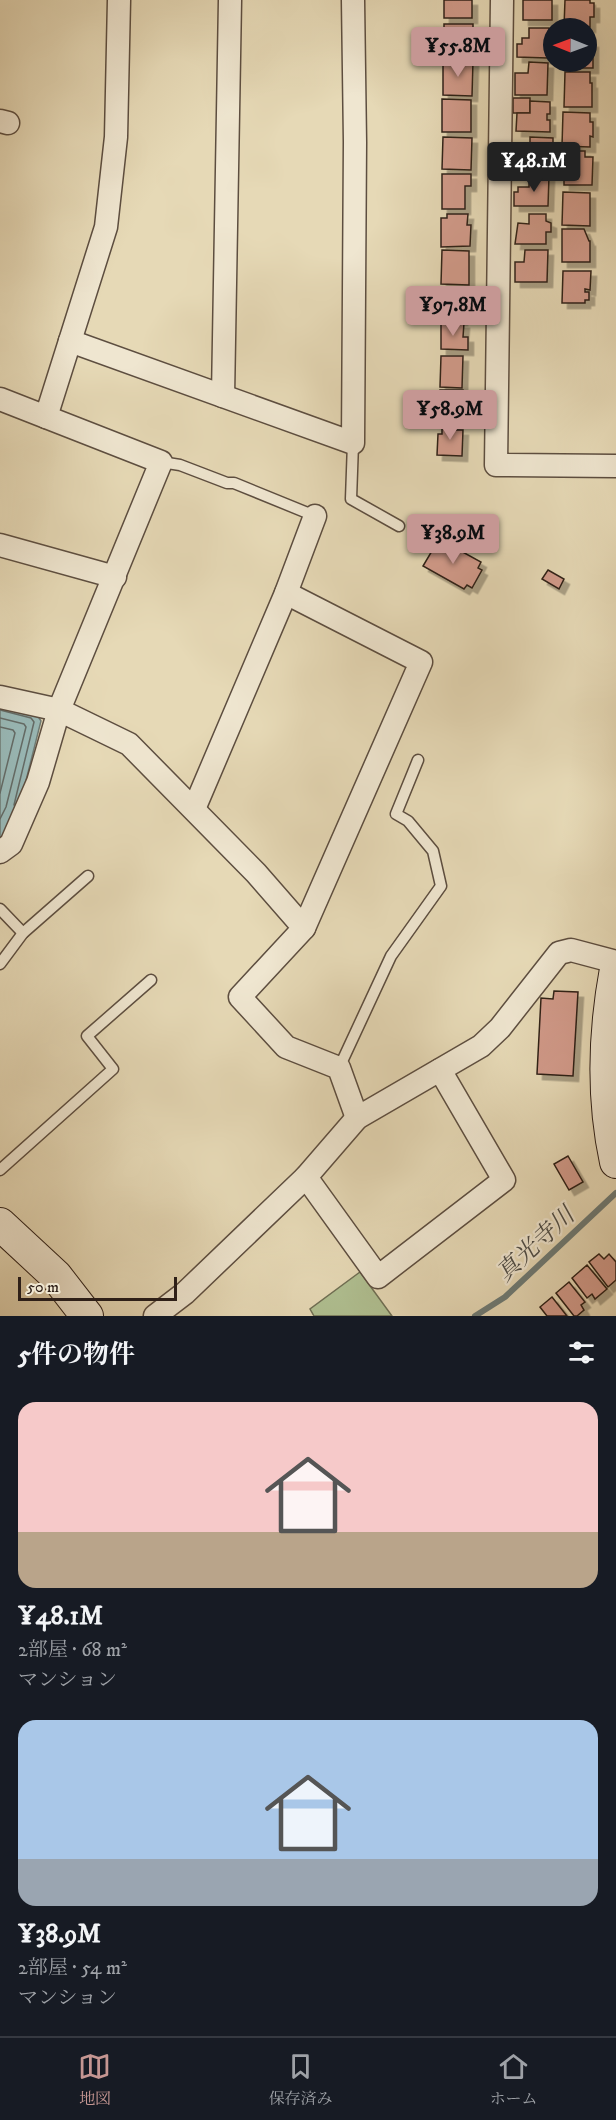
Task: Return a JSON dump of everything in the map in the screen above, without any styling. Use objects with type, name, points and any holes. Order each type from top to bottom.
[{"type":"street","points":[[46,417],[106,227],[116,137],[119,0]]},
{"type":"street","points":[[223,396],[230,0]]},
{"type":"street","points":[[70,341],[353,443],[355,142],[353,0]]},
{"type":"street","points":[[502,0],[496,465],[616,466]]},
{"type":"street","points":[[0,399],[161,462],[59,711],[38,783],[11,844],[0,852]]},
{"type":"street","points":[[194,808],[286,593],[315,516]]},
{"type":"street","points":[[0,545],[115,577]]},
{"type":"street","points":[[286,593],[421,662],[304,928],[240,996],[286,1047],[339,1068],[357,1119]]},
{"type":"street","points":[[0,697],[59,711],[129,744],[256,873],[304,928]]},
{"type":"street","points":[[155,1316],[185,1293],[306,1177],[357,1119],[481,1046],[500,1028],[559,953],[571,950],[616,962]]},
{"type":"street","points":[[616,969],[611,995],[605,1063],[606,1099],[616,1162]]},
{"type":"street","points":[[306,1177],[378,1276],[504,1180],[440,1070]]},
{"type":"street","points":[[0,1224],[56,1276],[87,1316]]},
{"type":"lane","points":[[353,443],[351,499],[399,526]]},
{"type":"lane","points":[[161,462],[180,465],[227,483],[234,483],[315,516]]},
{"type":"lane","points":[[339,1068],[391,956],[441,886],[433,851],[408,821],[396,814],[418,760]]},
{"type":"lane","points":[[0,964],[23,933],[88,876]]},
{"type":"lane","points":[[0,909],[23,933]]},
{"type":"lane","points":[[0,1170],[113,1069],[87,1036],[151,980]]},
{"type":"green space","points":[[360,1272],[392,1316],[314,1316],[310,1309]]},
{"type":"water","points":[[0,704],[36,713],[41,721],[18,812],[0,843]]},
{"type":"building","points":[[444,0],[472,0],[472,18],[444,18]]},
{"type":"building","points":[[523,0],[552,0],[552,18],[523,20]]},
{"type":"building","points":[[565,0],[590,0],[590,3],[594,3],[594,17],[564,18]]},
{"type":"building","points":[[444,24],[473,24],[473,48],[470,48],[470,56],[444,56]]},
{"type":"building","points":[[529,28],[543,28],[543,58],[517,57],[517,44],[522,44],[522,38],[529,38]]},
{"type":"building","points":[[443,61],[473,61],[472,96],[443,95]]},
{"type":"building","points":[[529,62],[543,63],[543,72],[548,72],[547,95],[515,95],[515,73],[528,73]]},
{"type":"building","points":[[565,72],[590,72],[592,107],[564,107]]},
{"type":"building","points":[[513,98],[530,98],[530,113],[513,113]]},
{"type":"building","points":[[442,99],[471,100],[471,132],[442,132]]},
{"type":"building","points":[[530,101],[550,102],[550,114],[547,114],[547,120],[550,120],[550,132],[516,131],[517,113],[530,113]]},
{"type":"building","points":[[563,112],[590,113],[590,122],[593,122],[593,137],[590,136],[590,147],[562,146]]},
{"type":"building","points":[[443,137],[472,138],[471,170],[442,169]]},
{"type":"building","points":[[530,137],[553,138],[553,169],[517,168],[517,160],[513,160],[513,152],[517,152],[517,148],[530,148]]},
{"type":"building","points":[[564,151],[585,151],[585,157],[593,157],[592,185],[564,185]]},
{"type":"building","points":[[442,174],[471,174],[471,186],[465,186],[465,209],[442,209]]},
{"type":"building","points":[[529,176],[549,176],[548,206],[514,206],[514,192],[518,192],[518,187],[529,187]]},
{"type":"building","points":[[563,192],[590,193],[590,226],[562,225]]},
{"type":"building","points":[[447,214],[468,214],[467,225],[471,225],[470,246],[441,247],[441,218],[447,218]]},
{"type":"building","points":[[529,214],[546,214],[546,221],[551,223],[551,232],[546,232],[546,244],[515,244],[518,223],[529,224]]},
{"type":"building","points":[[562,229],[584,229],[590,241],[590,262],[562,262]]},
{"type":"building","points":[[442,250],[469,251],[469,285],[441,284]]},
{"type":"building","points":[[525,250],[548,250],[547,282],[515,282],[515,262],[524,262]]},
{"type":"building","points":[[563,271],[591,271],[590,290],[585,289],[585,292],[589,292],[589,300],[585,300],[585,303],[562,303]]},
{"type":"building","points":[[440,288],[462,288],[462,320],[440,320]]},
{"type":"building","points":[[441,322],[464,323],[463,337],[468,337],[468,350],[441,349]]},
{"type":"building","points":[[441,356],[463,356],[462,388],[440,387]]},
{"type":"building","points":[[440,390],[463,390],[463,418],[440,418]]},
{"type":"building","points":[[442,424],[454,424],[454,430],[463,430],[462,456],[437,455],[438,434],[442,434]]},
{"type":"building","points":[[439,539],[481,562],[478,568],[482,570],[472,588],[467,585],[464,589],[423,566]]},
{"type":"building","points":[[548,570],[564,579],[559,589],[542,579]]},
{"type":"building","points":[[554,991],[578,992],[573,1076],[537,1074],[541,998],[553,999]]},
{"type":"building","points":[[568,1156],[583,1182],[569,1190],[554,1164]]},
{"type":"building","points":[[599,1254],[604,1259],[609,1254],[616,1262],[616,1280],[608,1287],[589,1262]]},
{"type":"building","points":[[587,1265],[607,1289],[595,1299],[592,1294],[587,1298],[572,1278]]},
{"type":"building","points":[[569,1282],[585,1302],[581,1305],[584,1310],[577,1316],[574,1316],[556,1293]]},
{"type":"building","points":[[552,1297],[567,1316],[547,1316],[540,1307]]},
{"type":"waterway","name":"真光寺川","points":[[475,1316],[505,1297],[616,1193]]}]
